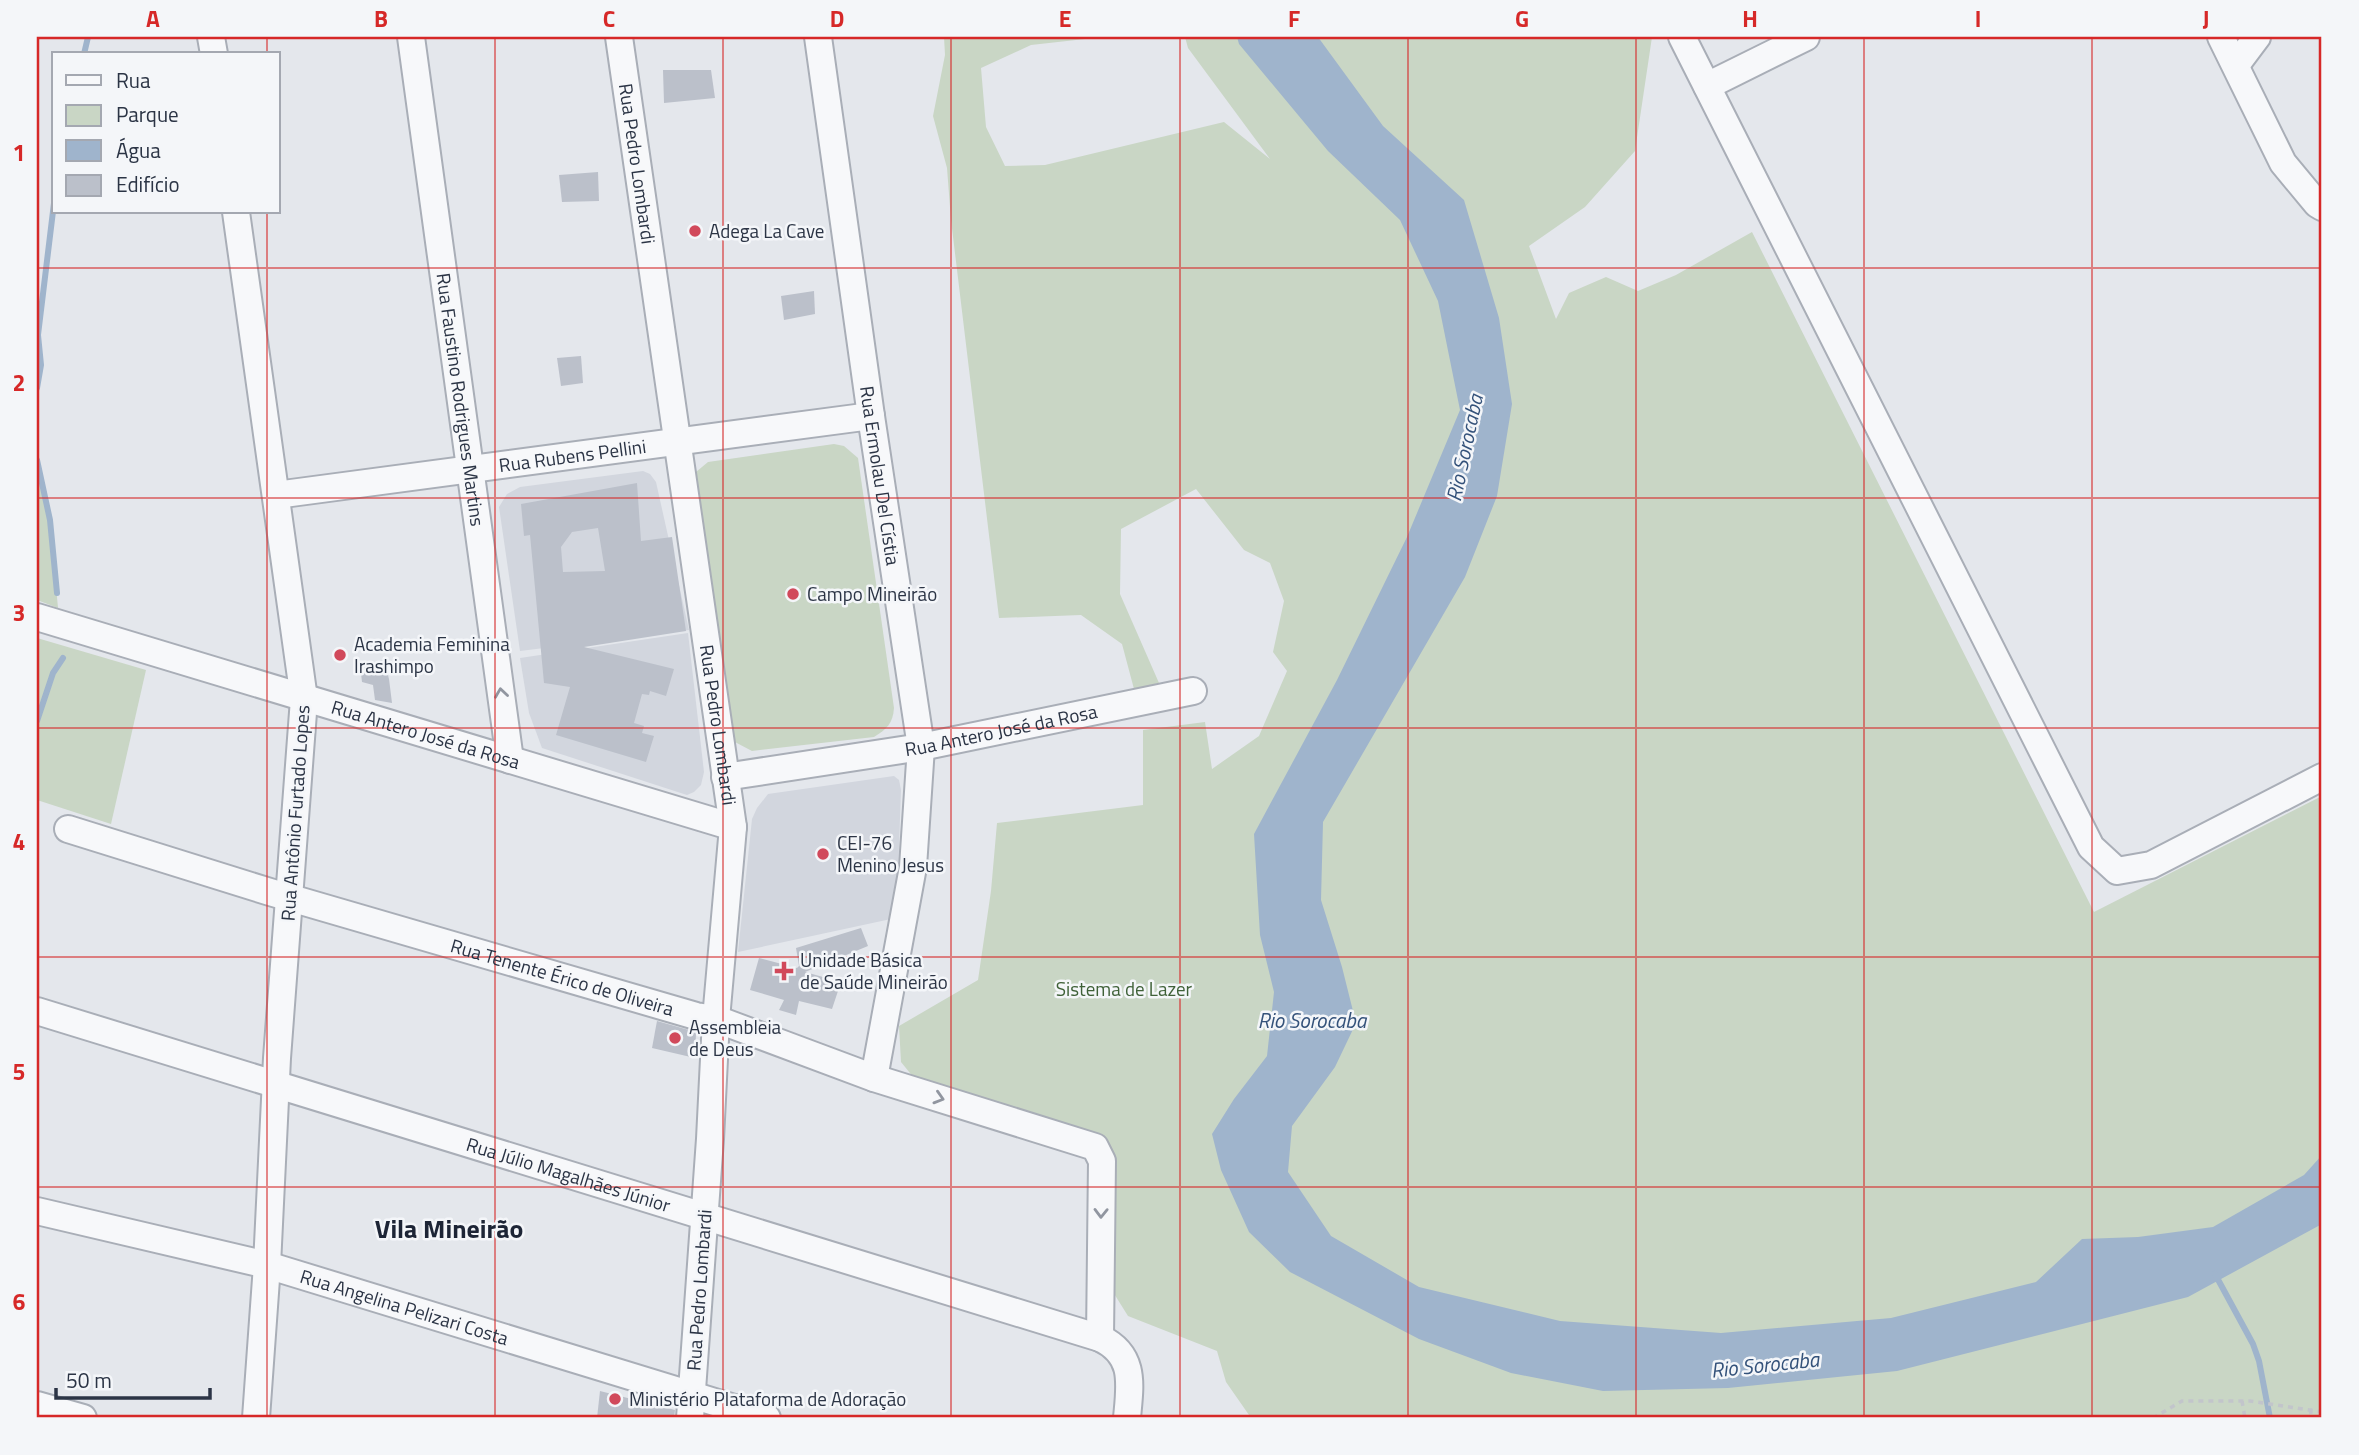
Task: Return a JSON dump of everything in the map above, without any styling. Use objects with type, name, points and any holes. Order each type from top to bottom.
[{"type":"street","name":"Rua Faustino Rodrigues Martins","points":[[411,37],[510,760]]},
{"type":"street","name":"Rua Pedro Lombardi","points":[[619,37],[733,827],[716,1019],[691,1407]]},
{"type":"street","name":"Rua Ermolau Del Cístia","points":[[818,37],[921,747],[913,867],[874,1078]]},
{"type":"street","points":[[1682,37],[2091,847],[2116,871],[2151,865],[2322,777]]},
{"type":"street","points":[[1707,86],[1806,37]]},
{"type":"street","points":[[2221,37],[2283,163],[2322,207]]},
{"type":"street","points":[[2236,65],[2257,37]]},
{"type":"street","name":"Rua Antônio Furtado Lopes","points":[[236,214],[304,699],[276,1084],[256,1418]]},
{"type":"street","name":"Rua Rubens Pellini","points":[[276,495],[871,416]]},
{"type":"street","name":"Rua Antero José da Rosa","points":[[38,617],[733,827]]},
{"type":"street","name":"Rua Antero José da Rosa","points":[[725,777],[921,747],[1193,691]]},
{"type":"street","name":"Rua Tenente Érico de Oliveira","points":[[68,829],[270,892],[696,1016],[716,1019],[874,1078],[1095,1147],[1102,1161],[1100,1338]]},
{"type":"street","name":"Rua Júlio Magalhães Júnior","points":[[37,1011],[1100,1338]]},
{"type":"street","name":"Rua Angelina Pelizari Costa","points":[[37,1210],[267,1265],[691,1407],[767,1418]]},
{"type":"street","points":[[1100,1338],[1112,1344],[1130,1374],[1127,1418]]},
{"type":"street","points":[[37,1405],[83,1418]]},
{"type":"path","points":[[2153,1418],[2182,1401],[2253,1401],[2322,1412]]},
{"type":"path","points":[[2242,1401],[2245,1418]]},
{"type":"path","points":[[2309,1409],[2312,1418]]},
{"type":"shaded area","points":[[643,471],[650,474],[656,482],[689,630],[520,651],[499,507],[507,494],[520,487]]},
{"type":"shaded area","points":[[688,633],[704,772],[701,785],[694,792],[687,795],[542,748],[529,713],[520,658]]},
{"type":"shaded area","name":"CEI-76 Menino Jesus","points":[[894,776],[899,780],[901,790],[898,875],[891,919],[738,952],[752,819],[768,794]]},
{"type":"green space","name":"Sistema de Lazer","points":[[944,37],[1103,37],[1031,45],[981,68],[986,127],[1005,166],[1045,165],[1224,122],[1270,159],[1188,48],[1185,37],[1652,37],[1635,151],[1585,207],[1529,246],[1556,319],[1569,293],[1606,277],[1638,291],[1676,275],[1752,232],[2094,912],[2322,796],[2322,1418],[1248,1418],[1249,1415],[1226,1382],[1217,1351],[1128,1316],[1108,1284],[1106,1156],[1095,1133],[914,1078],[901,1062],[899,1026],[978,980],[991,891],[997,823],[1143,805],[1143,730],[1205,722],[1212,769],[1259,736],[1287,671],[1273,652],[1284,601],[1270,563],[1244,550],[1196,489],[1121,529],[1120,594],[1159,683],[1134,689],[1122,644],[1081,615],[999,618],[947,168],[933,116],[945,55]]},
{"type":"green space","name":"Campo Mineirão","points":[[834,444],[844,446],[858,458],[894,708],[891,722],[874,737],[752,751],[733,741],[696,472],[708,462]]},
{"type":"green space","points":[[37,460],[50,520],[58,608],[37,600]]},
{"type":"green space","points":[[37,638],[146,670],[111,824],[37,800]]},
{"type":"water","name":"Rio Sorocaba","points":[[1237,37],[1318,37],[1383,126],[1464,200],[1499,318],[1512,404],[1497,496],[1465,577],[1323,822],[1321,900],[1356,1023],[1335,1067],[1292,1126],[1288,1172],[1331,1236],[1419,1287],[1560,1321],[1721,1333],[1891,1318],[2036,1282],[2082,1239],[2138,1237],[2213,1227],[2304,1175],[2322,1155],[2322,1224],[2188,1297],[1897,1371],[1728,1388],[1603,1391],[1511,1373],[1419,1339],[1290,1272],[1249,1232],[1221,1170],[1212,1134],[1234,1099],[1267,1056],[1274,992],[1260,935],[1254,834],[1337,680],[1407,537],[1460,410],[1438,301],[1400,220],[1328,151],[1239,44]]},
{"type":"building","points":[[663,70],[711,70],[715,98],[664,103]]},
{"type":"building","points":[[598,172],[599,201],[562,202],[559,175]]},
{"type":"building","points":[[814,291],[815,314],[784,320],[781,296]]},
{"type":"building","points":[[581,356],[583,383],[561,386],[557,358]]},
{"type":"building","points":[[637,483],[641,541],[672,537],[686,631],[584,647],[674,669],[666,696],[650,691],[649,695],[642,694],[634,723],[644,726],[642,733],[654,736],[646,762],[556,735],[570,687],[544,683],[530,535],[524,536],[521,504]],"holes":[[[598,528],[605,571],[563,572],[561,547],[572,532]]]},
{"type":"building","points":[[384,660],[392,703],[375,700],[373,685],[362,682],[360,665]]},
{"type":"building","name":"Unidade Básica de Saúde Mineirão","points":[[861,928],[868,946],[805,972],[841,982],[832,1009],[799,1001],[796,1015],[779,1010],[784,1000],[750,990],[759,958],[797,968],[796,948]]},
{"type":"building","name":"Assembleia de Deus","points":[[657,1021],[696,1032],[695,1058],[652,1048]]},
{"type":"building","name":"Ministério Plataforma de Adoração","points":[[600,1391],[675,1410],[674,1418],[597,1418]]},
{"type":"waterway","points":[[84,52],[88,37]]},
{"type":"waterway","points":[[37,388],[41,365],[38,335],[53,214]]},
{"type":"waterway","points":[[37,460],[50,520],[57,593]]},
{"type":"waterway","points":[[37,721],[53,673],[63,658]]},
{"type":"waterway","points":[[2215,1274],[2253,1344],[2270,1418]]},
{"type":"place","name":"Adega La Cave","points":[[695,231]]},
{"type":"place","name":"Campo Mineirão","points":[[793,594]]},
{"type":"place","name":"Academia Feminina Irashimpo","points":[[340,655]]},
{"type":"place","name":"CEI-76 Menino Jesus","points":[[823,854]]},
{"type":"place","name":"Unidade Básica de Saúde Mineirão","points":[[784,971]]},
{"type":"place","name":"Assembleia de Deus","points":[[675,1038]]},
{"type":"place","name":"Ministério Plataforma de Adoração","points":[[615,1399]]},
{"type":"district","name":"Vila Mineirão","points":[[449,1229]]}]
